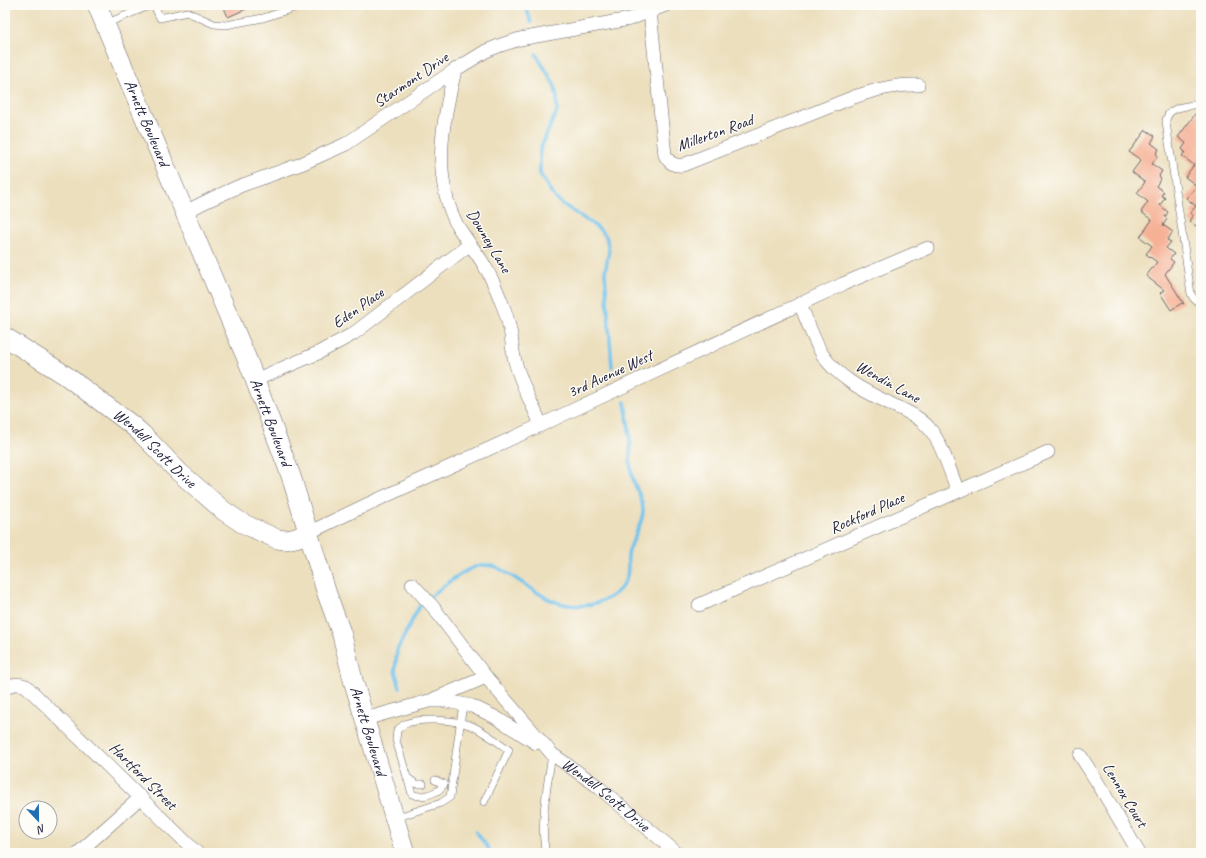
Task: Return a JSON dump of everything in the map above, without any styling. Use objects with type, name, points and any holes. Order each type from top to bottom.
[{"type":"main road","name":"Arnett Boulevard","points":[[97,5],[255,380],[291,476],[308,533],[342,635],[353,680],[395,818],[404,853]]},
{"type":"main road","name":"Wendell Scott Drive","points":[[5,337],[65,375],[132,425],[179,472],[224,511],[242,523],[277,539],[286,540],[308,533]]},
{"type":"street","name":"Starmont Drive","points":[[184,212],[240,186],[301,164],[346,144],[455,70],[486,51],[520,39],[630,19],[666,5]]},
{"type":"street","name":"Millerton Road","points":[[650,12],[665,155],[667,160],[678,166],[854,97],[878,89],[903,85],[918,85]]},
{"type":"street","name":"Downey Lane","points":[[455,70],[443,124],[441,143],[441,168],[450,208],[469,245],[484,265],[497,289],[504,307],[510,330],[514,357],[519,374],[541,425]]},
{"type":"street","name":"Eden Place","points":[[255,380],[318,353],[353,334],[469,245]]},
{"type":"street","name":"3rd Avenue West","points":[[308,533],[843,284],[928,248]]},
{"type":"street","name":"Wendin Lane","points":[[800,304],[822,354],[841,375],[885,402],[919,418],[928,427],[936,438],[958,491]]},
{"type":"street","name":"Rockford Place","points":[[699,605],[1048,452]]},
{"type":"street","name":"Wendell Scott Drive","points":[[415,587],[486,677],[552,754]]},
{"type":"street","name":"Wendell Scott Drive","points":[[365,719],[429,701],[486,677]]},
{"type":"street","name":"Hartford Street","points":[[5,689],[13,684],[26,686],[197,853]]},
{"type":"street","name":"Wendell Scott Drive","points":[[429,701],[446,700],[472,706],[514,728],[596,785],[677,853]]},
{"type":"street","name":"Lennox Court","points":[[1080,755],[1140,853]]},
{"type":"street","points":[[78,853],[141,797]]},
{"type":"lane","points":[[104,24],[153,5],[160,18],[186,8],[214,24],[226,25],[263,18],[303,5]]},
{"type":"lane","points":[[1201,104],[1173,110],[1169,113],[1166,122],[1191,294],[1194,299],[1201,304]]},
{"type":"lane","points":[[395,818],[441,803],[450,797],[463,704]]},
{"type":"lane","points":[[452,783],[438,783],[438,791],[424,795],[416,796],[412,794],[396,740],[397,730],[404,724],[416,721],[435,720],[460,723],[473,726],[509,750],[484,802]]},
{"type":"lane","points":[[546,853],[543,827],[552,754]]},
{"type":"lane","points":[[408,778],[416,784],[424,786],[418,790],[411,790]]},
{"type":"building","points":[[223,5],[255,5],[228,17]]},
{"type":"building","points":[[1199,109],[1201,109],[1201,221],[1196,226],[1189,221],[1193,215],[1190,213],[1196,206],[1186,198],[1197,186],[1185,177],[1194,165],[1182,156],[1185,152],[1182,149],[1186,143],[1178,137]]},
{"type":"building","points":[[1146,130],[1155,136],[1151,143],[1159,149],[1156,154],[1158,156],[1152,164],[1162,171],[1159,176],[1161,178],[1156,186],[1164,192],[1161,195],[1165,198],[1160,205],[1168,212],[1165,217],[1167,219],[1163,225],[1173,232],[1167,240],[1171,242],[1166,248],[1174,254],[1170,259],[1174,262],[1165,274],[1184,304],[1182,303],[1171,310],[1160,293],[1164,290],[1146,276],[1157,262],[1146,254],[1152,246],[1140,237],[1152,220],[1141,212],[1148,202],[1137,193],[1145,182],[1132,172],[1141,160],[1129,152]]},
{"type":"waterway","points":[[525,5],[531,22]]},
{"type":"waterway","points":[[536,54],[554,84],[557,96],[557,111],[540,149],[540,174],[558,201],[598,228],[606,236],[609,251],[605,272],[612,367]]},
{"type":"waterway","points":[[429,598],[463,572],[471,568],[485,565],[500,569],[540,594],[561,604],[578,606],[595,603],[604,600],[618,591],[627,576],[628,555],[631,544],[641,522],[643,512],[642,502],[631,471],[630,434],[625,402]]},
{"type":"waterway","points":[[400,687],[395,671],[397,650],[419,607],[424,602]]},
{"type":"waterway","points":[[476,832],[492,853]]}]
